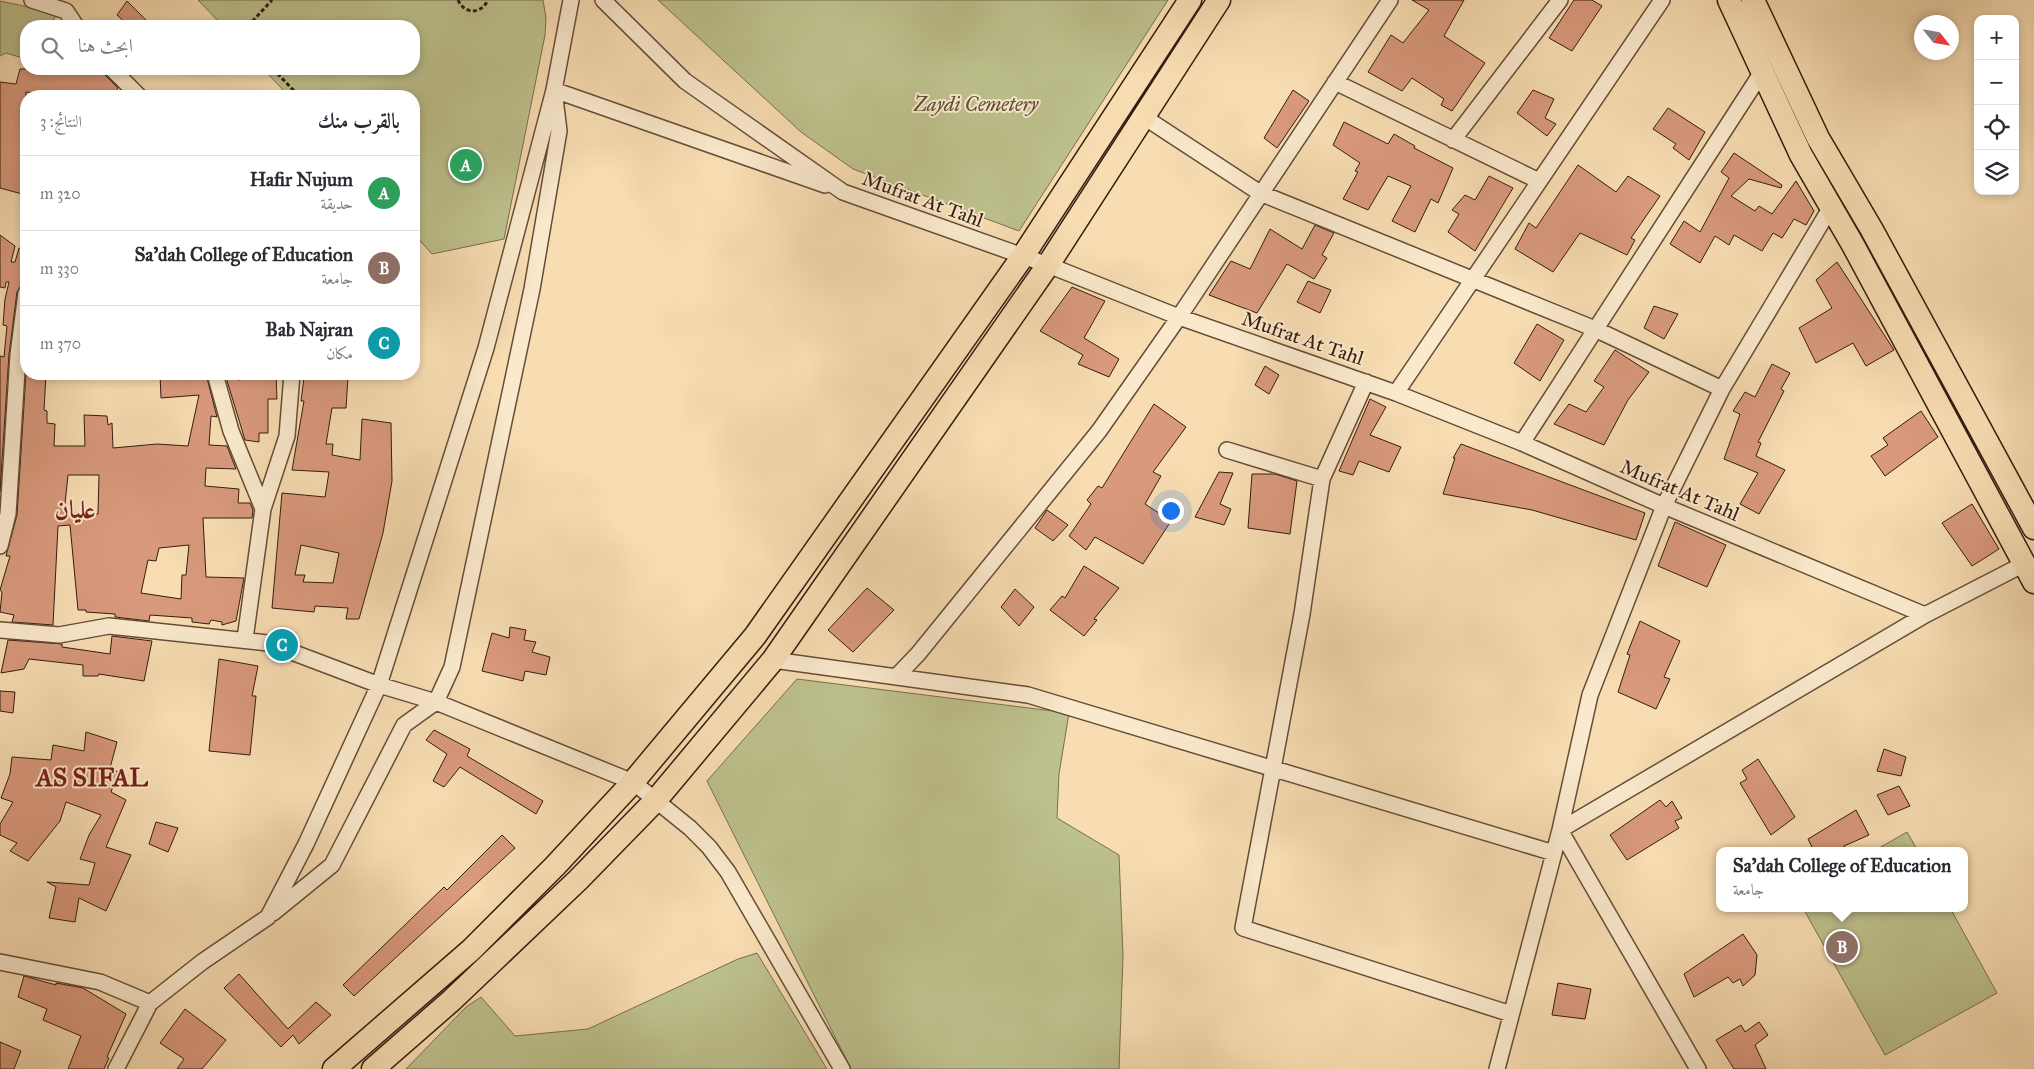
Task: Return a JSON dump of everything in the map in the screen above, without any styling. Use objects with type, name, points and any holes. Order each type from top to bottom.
[{"type":"main road","points":[[334,1069],[471,950],[555,866],[633,782],[755,636],[1023,256],[1190,0]]},
{"type":"main road","points":[[373,1069],[452,1000],[572,887],[656,800],[773,660],[1048,266],[1219,0]]},
{"type":"main road","points":[[1729,0],[1801,155],[2029,573]]},
{"type":"main road","points":[[1753,0],[1818,138],[1872,230],[2034,528]]},
{"type":"street","points":[[32,0],[66,11],[72,20]]},
{"type":"street","points":[[268,917],[306,844],[379,685],[486,348],[554,90],[570,0]]},
{"type":"street","name":"Mufrat At Tahl","points":[[603,0],[685,81],[843,192],[1023,256],[1179,316],[1396,393],[1522,443],[1664,506],[1925,615]]},
{"type":"street","points":[[896,677],[918,654],[1099,431],[1179,316],[1390,0]]},
{"type":"street","points":[[1453,140],[1560,0]]},
{"type":"street","points":[[1396,393],[1662,0]]},
{"type":"street","points":[[1522,443],[1762,72]]},
{"type":"street","points":[[118,75],[133,90]]},
{"type":"street","points":[[1335,82],[1539,181]]},
{"type":"street","points":[[554,90],[843,192]]},
{"type":"street","points":[[116,1069],[150,1003],[202,962],[268,917],[332,864],[404,725],[436,702],[452,667],[532,289],[559,131],[554,90]]},
{"type":"street","points":[[1144,116],[1260,193],[1595,329],[1722,389]]},
{"type":"street","points":[[1497,1069],[1560,830],[1590,695],[1664,506],[1722,389],[1831,207]]},
{"type":"street","points":[[0,546],[8,514],[20,339]]},
{"type":"street","points":[[217,380],[231,431],[263,509]]},
{"type":"street","points":[[245,639],[263,509],[287,436],[292,380]]},
{"type":"street","points":[[1366,382],[1322,480],[1302,614],[1244,928],[1511,1014]]},
{"type":"street","points":[[1227,450],[1322,480]]},
{"type":"street","points":[[1560,830],[1925,615],[2029,573]]},
{"type":"street","points":[[0,630],[58,635],[109,626],[245,639],[268,643],[379,685],[436,702],[633,782],[709,847],[728,872],[842,1069]]},
{"type":"street","points":[[773,660],[1028,695],[1554,853]]},
{"type":"street","points":[[1560,830],[1698,1069]]},
{"type":"street","points":[[0,962],[100,982],[150,1003]]},
{"type":"path","points":[[254,20],[272,0]]},
{"type":"path","points":[[458,0],[462,7],[472,11],[481,8],[488,0]]},
{"type":"path","points":[[279,75],[293,90]]},
{"type":"green space","points":[[198,0],[543,0],[546,18],[545,35],[504,239],[432,254],[420,241],[420,90],[283,90],[269,75],[420,75],[420,20],[217,20]]},
{"type":"green space","name":"Zaydi Cemetery","points":[[658,0],[1168,0],[1019,231],[853,169],[801,132]]},
{"type":"green space","points":[[0,1],[57,13],[53,20],[20,20],[20,57],[6,53],[0,56]]},
{"type":"green space","points":[[797,679],[1069,713],[1059,774],[1057,818],[1119,855],[1123,956],[1119,1069],[851,1069],[707,781]]},
{"type":"green space","points":[[1907,832],[1916,847],[1881,847]]},
{"type":"green space","points":[[1805,912],[1952,912],[1997,993],[1885,1055]]},
{"type":"green space","points":[[757,953],[827,1069],[406,1069],[466,1007],[481,997],[515,1036],[588,1029],[738,959]]},
{"type":"building","points":[[1412,0],[1464,0],[1444,36],[1485,63],[1452,111],[1441,105],[1444,99],[1412,78],[1402,91],[1368,72],[1391,35],[1403,43],[1429,10]]},
{"type":"building","points":[[1574,0],[1592,0],[1602,6],[1572,51],[1549,38]]},
{"type":"building","points":[[127,1],[146,20],[122,20],[117,15]]},
{"type":"building","points":[[20,69],[20,75],[105,75],[118,88],[116,90],[20,90],[20,193],[0,188],[0,82],[16,84]]},
{"type":"building","points":[[1293,90],[1309,101],[1277,148],[1264,138]]},
{"type":"building","points":[[1533,90],[1554,99],[1545,118],[1556,124],[1547,136],[1517,113]]},
{"type":"building","points":[[1668,108],[1705,132],[1689,160],[1673,148],[1676,144],[1653,129]]},
{"type":"building","points":[[1344,122],[1388,144],[1394,134],[1415,146],[1414,148],[1453,168],[1438,203],[1431,199],[1415,232],[1392,221],[1411,186],[1388,176],[1368,210],[1343,199],[1358,172],[1355,171],[1360,163],[1333,145]]},
{"type":"building","points":[[1734,153],[1782,185],[1781,188],[1749,179],[1731,196],[1755,211],[1759,206],[1772,214],[1796,181],[1814,211],[1806,225],[1794,219],[1782,238],[1773,233],[1762,251],[1734,235],[1729,245],[1715,236],[1700,263],[1670,244],[1684,221],[1700,232],[1729,178],[1721,172]]},
{"type":"building","points":[[1578,165],[1616,192],[1628,176],[1660,196],[1631,238],[1635,240],[1627,255],[1580,233],[1553,272],[1515,249],[1529,223],[1536,228]]},
{"type":"building","points":[[1489,176],[1513,188],[1475,251],[1448,232],[1459,214],[1452,210],[1465,195],[1475,200]]},
{"type":"building","points":[[1315,225],[1334,233],[1322,255],[1327,258],[1314,279],[1287,264],[1257,313],[1209,295],[1231,261],[1250,269],[1270,229],[1302,249]]},
{"type":"building","points":[[0,235],[15,246],[11,262],[15,262],[20,248],[20,287],[17,292],[9,354],[0,492],[0,356],[4,357],[7,326],[3,325],[5,299],[9,282],[6,282],[5,288],[0,287]]},
{"type":"building","points":[[1837,262],[1894,350],[1866,366],[1853,343],[1816,363],[1799,328],[1832,308],[1816,280]]},
{"type":"building","points":[[1308,281],[1331,290],[1320,313],[1297,302]]},
{"type":"building","points":[[1072,287],[1105,301],[1084,338],[1119,359],[1109,377],[1078,364],[1083,355],[1040,331]]},
{"type":"building","points":[[1654,306],[1678,314],[1664,339],[1644,328]]},
{"type":"building","points":[[1537,324],[1564,340],[1540,381],[1514,363]]},
{"type":"building","points":[[1615,350],[1649,372],[1628,400],[1604,445],[1554,424],[1569,404],[1586,412],[1604,387],[1594,381]]},
{"type":"building","points":[[1772,364],[1790,373],[1781,389],[1784,391],[1758,442],[1761,443],[1756,456],[1785,470],[1759,514],[1740,504],[1758,473],[1724,459],[1740,414],[1733,411],[1745,392],[1755,397]]},
{"type":"building","points":[[1265,366],[1279,375],[1269,394],[1255,385]]},
{"type":"building","points":[[26,380],[46,380],[44,410],[47,411],[47,423],[55,424],[54,446],[85,446],[84,415],[107,416],[108,425],[112,423],[113,448],[157,444],[188,446],[199,395],[161,398],[160,380],[208,380],[217,417],[211,416],[209,445],[227,446],[236,469],[206,468],[205,486],[239,489],[238,503],[250,503],[253,510],[252,518],[203,518],[206,577],[244,578],[236,621],[222,625],[222,622],[211,620],[209,624],[192,622],[192,618],[150,615],[149,621],[115,617],[115,614],[78,610],[70,525],[58,526],[53,625],[12,622],[14,615],[0,612],[2,592],[0,590],[10,556],[6,556],[17,515]],"holes":[[[68,475],[99,475],[98,514],[64,513]],[[189,545],[186,575],[182,575],[181,599],[141,593],[148,560],[156,561],[159,548]]]},
{"type":"building","points":[[227,380],[276,380],[277,399],[268,399],[268,433],[259,433],[259,442],[245,440]]},
{"type":"building","points":[[304,380],[348,380],[346,408],[332,408],[326,444],[333,444],[332,455],[360,460],[362,419],[391,423],[392,481],[383,533],[359,619],[346,619],[348,608],[315,606],[314,612],[272,608],[282,493],[325,497],[329,472],[292,470],[304,401],[301,401]],"holes":[[[301,545],[339,553],[333,583],[303,582],[305,575],[295,575]]]},
{"type":"building","points":[[1370,399],[1386,407],[1370,435],[1401,447],[1389,472],[1359,461],[1353,475],[1339,471]]},
{"type":"building","points":[[1154,404],[1186,427],[1153,472],[1161,476],[1145,504],[1171,521],[1143,564],[1095,537],[1086,550],[1069,536],[1091,504],[1087,500],[1098,486],[1102,488]]},
{"type":"building","points":[[1921,411],[1938,437],[1885,476],[1871,456],[1888,445],[1883,438]]},
{"type":"building","points":[[1461,444],[1645,513],[1636,540],[1532,510],[1443,494],[1455,458],[1453,458]]},
{"type":"building","points":[[1219,472],[1233,473],[1220,504],[1231,509],[1224,525],[1195,517]]},
{"type":"building","points":[[1252,474],[1275,474],[1297,481],[1290,534],[1248,528]]},
{"type":"building","points":[[1972,504],[1999,549],[1972,566],[1942,523]]},
{"type":"building","points":[[1047,510],[1068,525],[1053,541],[1035,528]]},
{"type":"building","points":[[1675,522],[1726,545],[1707,587],[1658,566]]},
{"type":"building","points":[[1084,566],[1119,588],[1094,619],[1097,620],[1084,636],[1050,610],[1062,596],[1065,598]]},
{"type":"building","points":[[867,588],[894,610],[853,652],[828,630]]},
{"type":"building","points":[[1015,589],[1034,607],[1019,626],[1001,607]]},
{"type":"building","points":[[1640,621],[1680,641],[1664,677],[1670,679],[1656,709],[1618,692],[1630,655],[1627,654]]},
{"type":"building","points":[[510,627],[526,630],[524,640],[536,642],[532,652],[550,657],[546,675],[525,671],[523,681],[482,671],[492,633],[509,638]]},
{"type":"building","points":[[112,636],[152,641],[144,681],[99,674],[98,676],[83,676],[83,665],[29,659],[24,669],[1,673],[8,640],[62,644],[62,647],[110,654]]},
{"type":"building","points":[[219,659],[258,666],[252,696],[256,696],[250,755],[209,751]]},
{"type":"building","points":[[0,691],[15,692],[13,713],[0,711]]},
{"type":"building","points":[[434,730],[470,749],[467,756],[543,801],[536,814],[460,767],[444,787],[433,781],[447,754],[426,740]]},
{"type":"building","points":[[86,732],[117,742],[110,768],[118,772],[111,792],[126,800],[106,847],[131,855],[106,911],[79,898],[75,922],[49,918],[56,887],[47,882],[89,885],[95,863],[80,859],[89,835],[101,815],[66,802],[60,821],[28,861],[10,851],[17,843],[0,835],[0,824],[13,802],[1,798],[10,774],[12,757],[51,760],[53,745],[84,751]]},
{"type":"building","points":[[1884,749],[1906,757],[1901,776],[1877,771]]},
{"type":"building","points":[[1758,759],[1795,817],[1771,835],[1740,783],[1747,779],[1742,770]]},
{"type":"building","points":[[1899,786],[1910,806],[1888,815],[1877,795]]},
{"type":"building","points":[[1660,800],[1666,807],[1672,801],[1682,818],[1675,821],[1679,828],[1627,860],[1610,835]]},
{"type":"building","points":[[1856,810],[1869,835],[1845,847],[1812,847],[1808,839]]},
{"type":"building","points":[[156,822],[178,828],[168,852],[149,844]]},
{"type":"building","points":[[502,835],[515,848],[354,996],[343,985],[444,887],[447,890]]},
{"type":"building","points":[[1743,934],[1757,955],[1755,975],[1743,986],[1740,979],[1733,983],[1728,977],[1694,997],[1684,974]]},
{"type":"building","points":[[239,974],[288,1029],[316,1002],[331,1015],[299,1044],[293,1035],[281,1047],[224,988]]},
{"type":"building","points":[[24,976],[56,985],[56,983],[83,988],[126,1014],[107,1057],[109,1058],[104,1069],[68,1069],[81,1036],[43,1020],[47,1009],[18,997]]},
{"type":"building","points":[[1558,983],[1591,989],[1585,1019],[1552,1015]]},
{"type":"building","points":[[185,1009],[226,1040],[202,1069],[177,1069],[184,1059],[160,1043]]},
{"type":"building","points":[[1759,1022],[1768,1035],[1755,1045],[1766,1069],[1734,1069],[1716,1040],[1741,1025],[1745,1032]]},
{"type":"building","points":[[0,1042],[21,1051],[14,1069],[0,1069]]},
{"type":"place","name":"Hafir Nujum","points":[[466,165]]},
{"type":"place","name":"Bab Najran","points":[[282,645]]},
{"type":"place","name":"Sa'dah College of Education","points":[[1842,947]]},
{"type":"district","name":"عليان","points":[[75,509]]},
{"type":"district","name":"AS SIFAL","points":[[92,777]]}]
